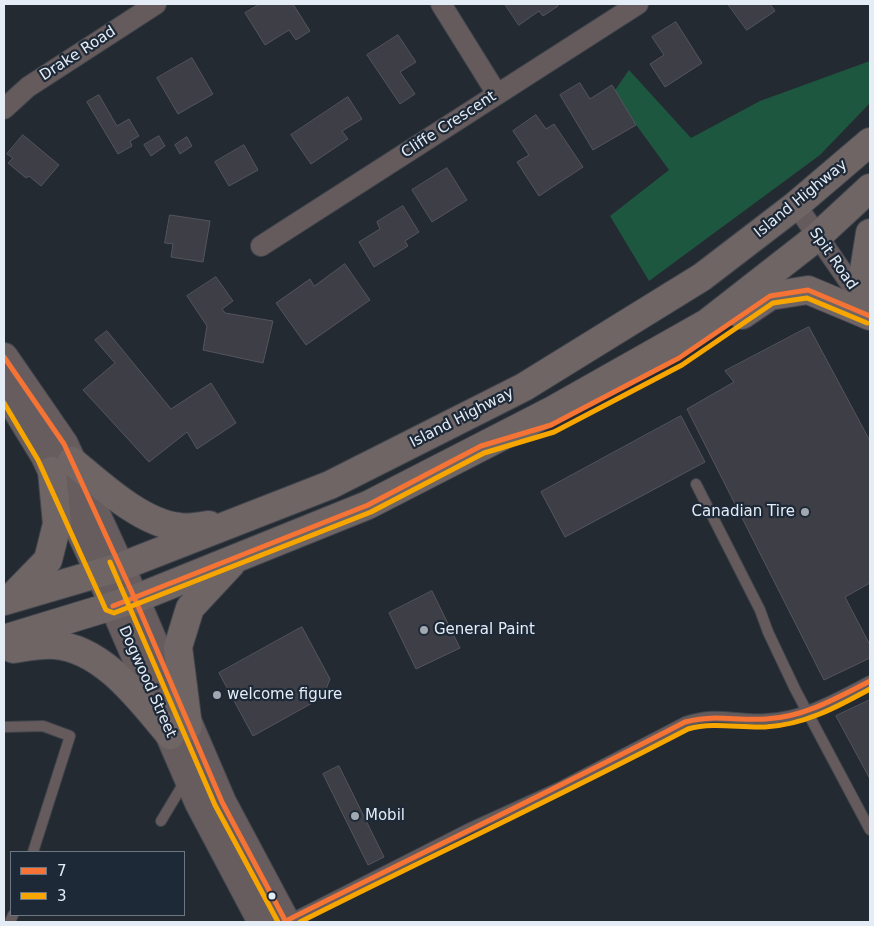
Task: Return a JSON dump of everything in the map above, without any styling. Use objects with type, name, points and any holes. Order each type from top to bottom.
[{"type":"main road","name":"Island Highway","points":[[6,601],[110,570],[330,485],[524,387],[702,276],[796,204],[870,142]]},
{"type":"main road","points":[[4,639],[124,602],[368,505],[553,410],[707,323],[817,237],[870,188]]},
{"type":"main road","points":[[870,234],[863,277],[870,305]]},
{"type":"main road","points":[[481,446],[551,425],[679,358],[770,296],[808,290],[870,315]]},
{"type":"main road","points":[[6,601],[48,560],[57,524],[62,466],[153,519],[178,528],[231,524]]},
{"type":"main road","points":[[180,731],[178,647],[190,608],[237,557]]},
{"type":"main road","points":[[4,649],[55,645],[89,656],[116,674],[180,731]]},
{"type":"street","name":"Drake Road","points":[[4,109],[28,87],[156,4]]},
{"type":"street","points":[[441,4],[497,94]]},
{"type":"street","name":"Cliffe Crescent","points":[[261,246],[638,4]]},
{"type":"street","name":"Spit Road","points":[[796,204],[870,315]]},
{"type":"street","name":"Dogwood Street","points":[[4,357],[64,444],[62,466]]},
{"type":"street","name":"Dogwood Street","points":[[4,389],[62,466],[110,570],[180,731],[222,802],[285,922]]},
{"type":"street","name":"Dogwood Street","points":[[180,731],[189,776],[199,803],[262,922]]},
{"type":"lane","points":[[696,484],[760,610],[768,632],[795,689],[809,712],[870,830]]},
{"type":"lane","points":[[285,922],[478,824],[560,787],[685,722],[715,715],[764,720],[809,712],[870,681]]},
{"type":"lane","points":[[4,727],[43,726],[70,736],[33,851]]},
{"type":"lane","points":[[161,820],[189,776]]},
{"type":"green space","points":[[870,61],[870,103],[820,155],[649,281],[610,216],[669,170],[613,93],[629,70],[691,138],[760,101]]},
{"type":"building","points":[[260,4],[293,4],[310,31],[296,40],[289,30],[265,45],[245,13]]},
{"type":"building","points":[[505,4],[556,4],[558,6],[543,16],[539,11],[519,25]]},
{"type":"building","points":[[728,4],[770,4],[775,11],[747,30]]},
{"type":"building","points":[[676,22],[702,63],[665,87],[650,64],[664,55],[652,37]]},
{"type":"building","points":[[398,35],[416,62],[400,72],[415,94],[400,104],[367,55]]},
{"type":"building","points":[[192,58],[213,94],[178,114],[157,78]]},
{"type":"building","points":[[580,83],[590,99],[612,85],[636,125],[593,150],[560,95]]},
{"type":"building","points":[[99,95],[117,126],[129,119],[139,136],[130,141],[132,146],[118,154],[87,102]]},
{"type":"building","points":[[348,97],[362,119],[342,131],[348,139],[311,164],[291,135]]},
{"type":"building","points":[[536,115],[546,129],[554,124],[583,167],[539,196],[517,162],[529,155],[513,131]]},
{"type":"building","points":[[23,135],[59,165],[41,186],[29,176],[26,178],[8,163],[13,158],[7,154]]},
{"type":"building","points":[[159,136],[165,146],[151,156],[144,145]]},
{"type":"building","points":[[187,137],[192,146],[180,154],[175,145]]},
{"type":"building","points":[[244,145],[258,170],[229,186],[215,162]]},
{"type":"building","points":[[447,168],[467,200],[432,222],[412,190]]},
{"type":"building","points":[[403,206],[419,232],[405,241],[408,246],[374,267],[359,242],[380,229],[377,222]]},
{"type":"building","points":[[170,215],[210,221],[203,262],[171,257],[173,244],[165,243]]},
{"type":"building","points":[[345,264],[370,300],[306,345],[276,303],[310,279],[314,286]]},
{"type":"building","points":[[216,277],[233,301],[222,309],[225,313],[273,321],[263,363],[203,350],[207,326],[187,296]]},
{"type":"building","name":"Canadian Tire","points":[[809,327],[870,441],[870,583],[845,597],[870,645],[870,658],[824,680],[687,409],[734,382],[725,371]]},
{"type":"building","points":[[107,331],[171,409],[211,383],[236,423],[197,449],[187,432],[149,462],[83,390],[115,363],[95,340]]},
{"type":"building","points":[[681,416],[705,462],[565,537],[541,492]]},
{"type":"building","name":"General Paint","points":[[432,591],[460,648],[416,669],[389,613]]},
{"type":"building","points":[[302,627],[330,679],[323,697],[253,736],[219,673]]},
{"type":"building","points":[[870,700],[870,779],[836,716]]},
{"type":"building","points":[[339,766],[384,857],[368,865],[323,774]]},
{"type":"transit line","name":"7","points":[[113,606],[368,505],[481,446],[551,425],[679,358],[770,296],[808,290],[870,316]]},
{"type":"transit line","name":"3","points":[[4,403],[38,460],[106,610],[114,613],[371,512],[484,453],[554,432],[682,365],[773,303],[807,298],[867,323]]},
{"type":"transit line","name":"7","points":[[4,357],[64,444],[135,599],[222,802],[286,922]]},
{"type":"transit line","name":"3","points":[[110,562],[215,805],[278,922]]},
{"type":"transit line","name":"7","points":[[284,922],[685,722],[706,718],[766,719],[794,715],[820,706],[870,681]]},
{"type":"transit line","name":"3","points":[[300,922],[688,729],[717,726],[765,727],[793,723],[820,714],[870,689]]},
{"type":"place","name":"Canadian Tire","points":[[805,512]]},
{"type":"place","name":"General Paint","points":[[424,630]]},
{"type":"place","name":"welcome figure","points":[[217,695]]},
{"type":"place","name":"Mobil","points":[[355,816]]}]
